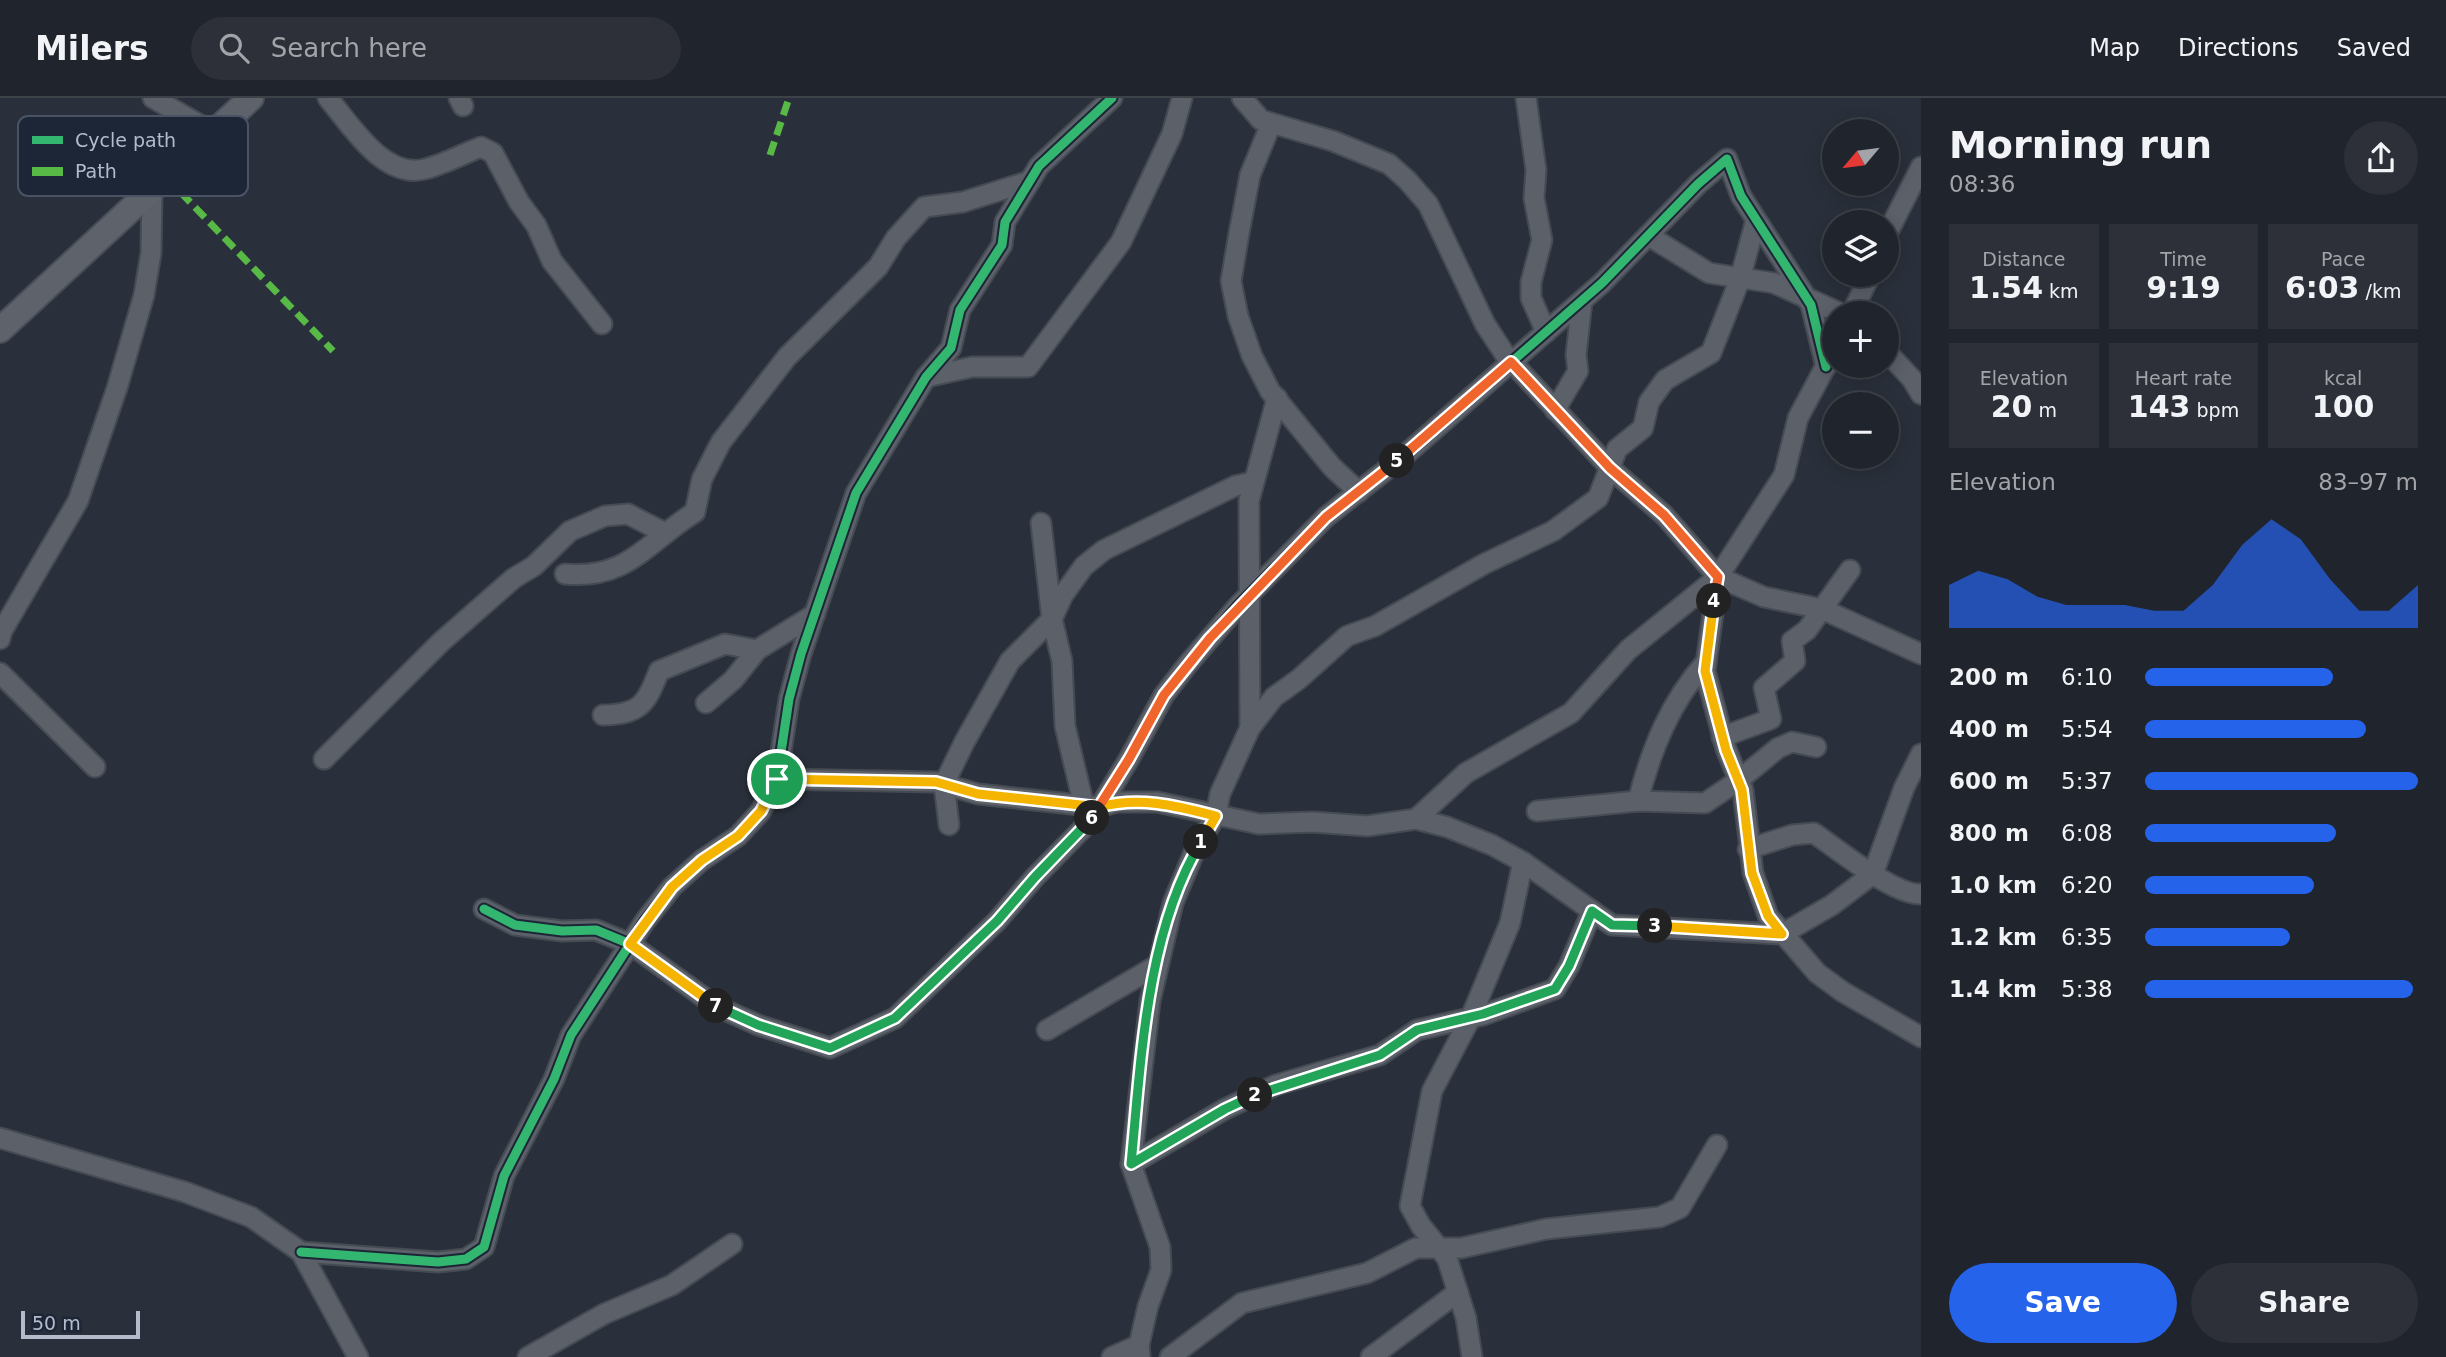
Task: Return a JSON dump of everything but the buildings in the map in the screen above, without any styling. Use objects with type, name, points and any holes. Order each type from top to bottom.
[{"type":"main road","points":[[232,116],[251,98]]},
{"type":"main road","points":[[0,330],[145,196]]},
{"type":"street","points":[[153,98],[184,116]]},
{"type":"street","points":[[328,98],[382,159],[405,169],[422,170],[481,146],[493,153],[519,202],[536,225],[552,261],[602,324]]},
{"type":"street","points":[[300,1252],[438,1262],[466,1259],[484,1247],[504,1175],[554,1079],[571,1035],[630,944],[672,887],[702,860],[738,836],[761,811],[777,779],[789,699],[856,493],[926,377],[951,348],[960,310],[1002,245],[1006,222],[1039,166],[1112,98]]},
{"type":"street","points":[[926,377],[972,367],[1028,368],[1121,242],[1172,134],[1182,98]]},
{"type":"street","points":[[1242,98],[1261,120],[1333,141],[1389,164],[1407,180],[1428,204],[1485,324],[1511,362],[1610,468],[1664,515],[1718,577],[1764,597],[1822,609],[1921,654]]},
{"type":"street","points":[[1527,98],[1536,170],[1534,198],[1542,240],[1531,282],[1531,298],[1546,332]]},
{"type":"street","points":[[1271,124],[1250,175],[1231,281],[1238,316],[1252,356],[1277,398],[1332,467],[1359,492]]},
{"type":"street","points":[[484,909],[515,925],[562,931],[596,930],[630,944],[716,1006],[758,1025],[830,1048],[895,1018],[997,921],[1091,807],[1164,695],[1250,595],[1326,517],[1359,492],[1582,301],[1698,184],[1727,159],[1741,196],[1811,305],[1822,336]]},
{"type":"street","points":[[1899,210],[1921,167]]},
{"type":"street","points":[[565,574],[603,574],[627,564],[663,532],[695,512],[702,480],[721,442],[787,357],[878,267],[896,239],[925,206],[972,200],[1030,181]]},
{"type":"street","points":[[0,639],[2,631],[78,501],[117,388],[151,253],[152,196]]},
{"type":"street","points":[[1112,1357],[1139,1351],[1161,1270],[1160,1247],[1131,1164],[1156,967],[1173,903],[1195,850],[1216,816],[1220,794],[1250,728],[1274,696],[1299,680],[1348,636],[1375,626],[1484,564],[1553,531],[1598,498],[1617,449],[1643,428],[1649,402],[1665,380],[1711,353],[1740,279],[1756,220]]},
{"type":"street","points":[[1649,236],[1709,273],[1774,283],[1822,305]]},
{"type":"street","points":[[1555,410],[1578,371],[1576,355],[1582,301]]},
{"type":"street","points":[[1899,367],[1921,394]]},
{"type":"street","points":[[1416,819],[1466,773],[1571,713],[1628,650],[1718,577],[1784,475],[1798,418],[1822,373]]},
{"type":"street","points":[[1250,728],[1249,501],[1277,398]]},
{"type":"street","points":[[949,825],[944,784],[1010,661],[1052,619],[1063,595],[1084,566],[1104,550],[1235,485],[1253,482]]},
{"type":"street","points":[[324,759],[441,642],[514,578],[534,566],[570,531],[605,516],[628,513],[663,532]]},
{"type":"street","points":[[1041,523],[1052,619],[1062,661],[1065,726],[1091,807]]},
{"type":"street","points":[[1723,737],[1771,719],[1764,688],[1795,661],[1792,641],[1807,630],[1850,570]]},
{"type":"street","points":[[1718,577],[1706,663],[1708,684],[1739,780],[1752,873],[1768,916],[1817,973],[1843,992],[1921,1037]]},
{"type":"street","points":[[706,703],[733,680],[757,650],[815,614]]},
{"type":"street","points":[[603,715],[624,714],[639,708],[650,695],[659,671],[704,651],[725,643],[757,650]]},
{"type":"street","points":[[1638,801],[1649,757],[1663,726],[1691,679],[1706,663]]},
{"type":"street","points":[[0,674],[95,767]]},
{"type":"street","points":[[1537,811],[1638,801],[1705,803],[1778,748],[1792,742],[1816,747]]},
{"type":"street","points":[[777,779],[944,784],[978,794],[1091,807],[1117,802],[1157,802],[1259,824],[1313,822],[1367,826],[1416,819],[1447,827],[1523,862],[1612,925],[1782,934],[1832,905],[1873,874],[1904,788],[1921,754]]},
{"type":"street","points":[[1748,849],[1792,835],[1814,833],[1873,874],[1913,894],[1921,894]]},
{"type":"street","points":[[1472,1357],[1466,1318],[1447,1258],[1410,1206],[1432,1091],[1471,1017],[1510,923],[1523,862]]},
{"type":"street","points":[[1131,1164],[1225,1109],[1276,1086],[1380,1055],[1417,1030],[1471,1017],[1555,989],[1569,966],[1592,911]]},
{"type":"street","points":[[1047,1030],[1156,967]]},
{"type":"street","points":[[0,1138],[218,1204],[251,1217],[300,1252],[358,1357]]},
{"type":"street","points":[[1170,1357],[1242,1303],[1367,1273],[1416,1248],[1461,1248],[1546,1229],[1660,1217],[1680,1208],[1717,1144]]},
{"type":"street","points":[[528,1357],[604,1314],[672,1285],[732,1244]]},
{"type":"street","points":[[1371,1357],[1458,1292]]},
{"type":"marked path","points":[[770,155],[789,98]]},
{"type":"marked path","points":[[184,196],[333,351]]},
{"type":"cycle path","points":[[301,1252],[438,1262],[466,1259],[484,1247],[504,1176],[554,1079],[571,1035],[645,921],[672,887],[702,860],[738,836],[761,811],[777,779],[789,699],[801,654],[856,493],[926,377],[951,348],[960,310],[1002,245],[1005,222],[1039,166],[1112,98]]},
{"type":"cycle path","points":[[484,909],[515,925],[562,931],[596,930],[630,944],[716,1006],[758,1025],[830,1048],[895,1018],[997,921],[1035,877],[1093,818],[1164,695],[1188,664],[1238,606],[1326,517],[1405,455],[1602,283],[1698,184],[1727,159],[1741,196],[1811,305],[1822,350]]},
{"type":"route","points":[[777,779],[761,811],[738,836],[702,860],[672,887],[630,944],[716,1006],[758,1025],[830,1048],[895,1018],[997,921],[1035,877],[1093,818],[1099,807],[1129,759],[1164,695],[1238,606],[1274,573],[1326,517],[1405,456],[1511,362],[1610,468],[1664,515],[1718,577],[1705,671],[1726,750],[1742,790],[1752,873],[1768,916],[1782,934],[1612,925],[1592,911],[1569,966],[1555,989],[1483,1014],[1417,1030],[1380,1055],[1276,1086],[1225,1109],[1190,1132],[1131,1164],[1150,1001],[1158,957],[1173,903],[1195,850],[1216,816],[1157,802],[1117,802],[1099,807],[1039,802],[978,794],[936,782],[777,779]]}]
